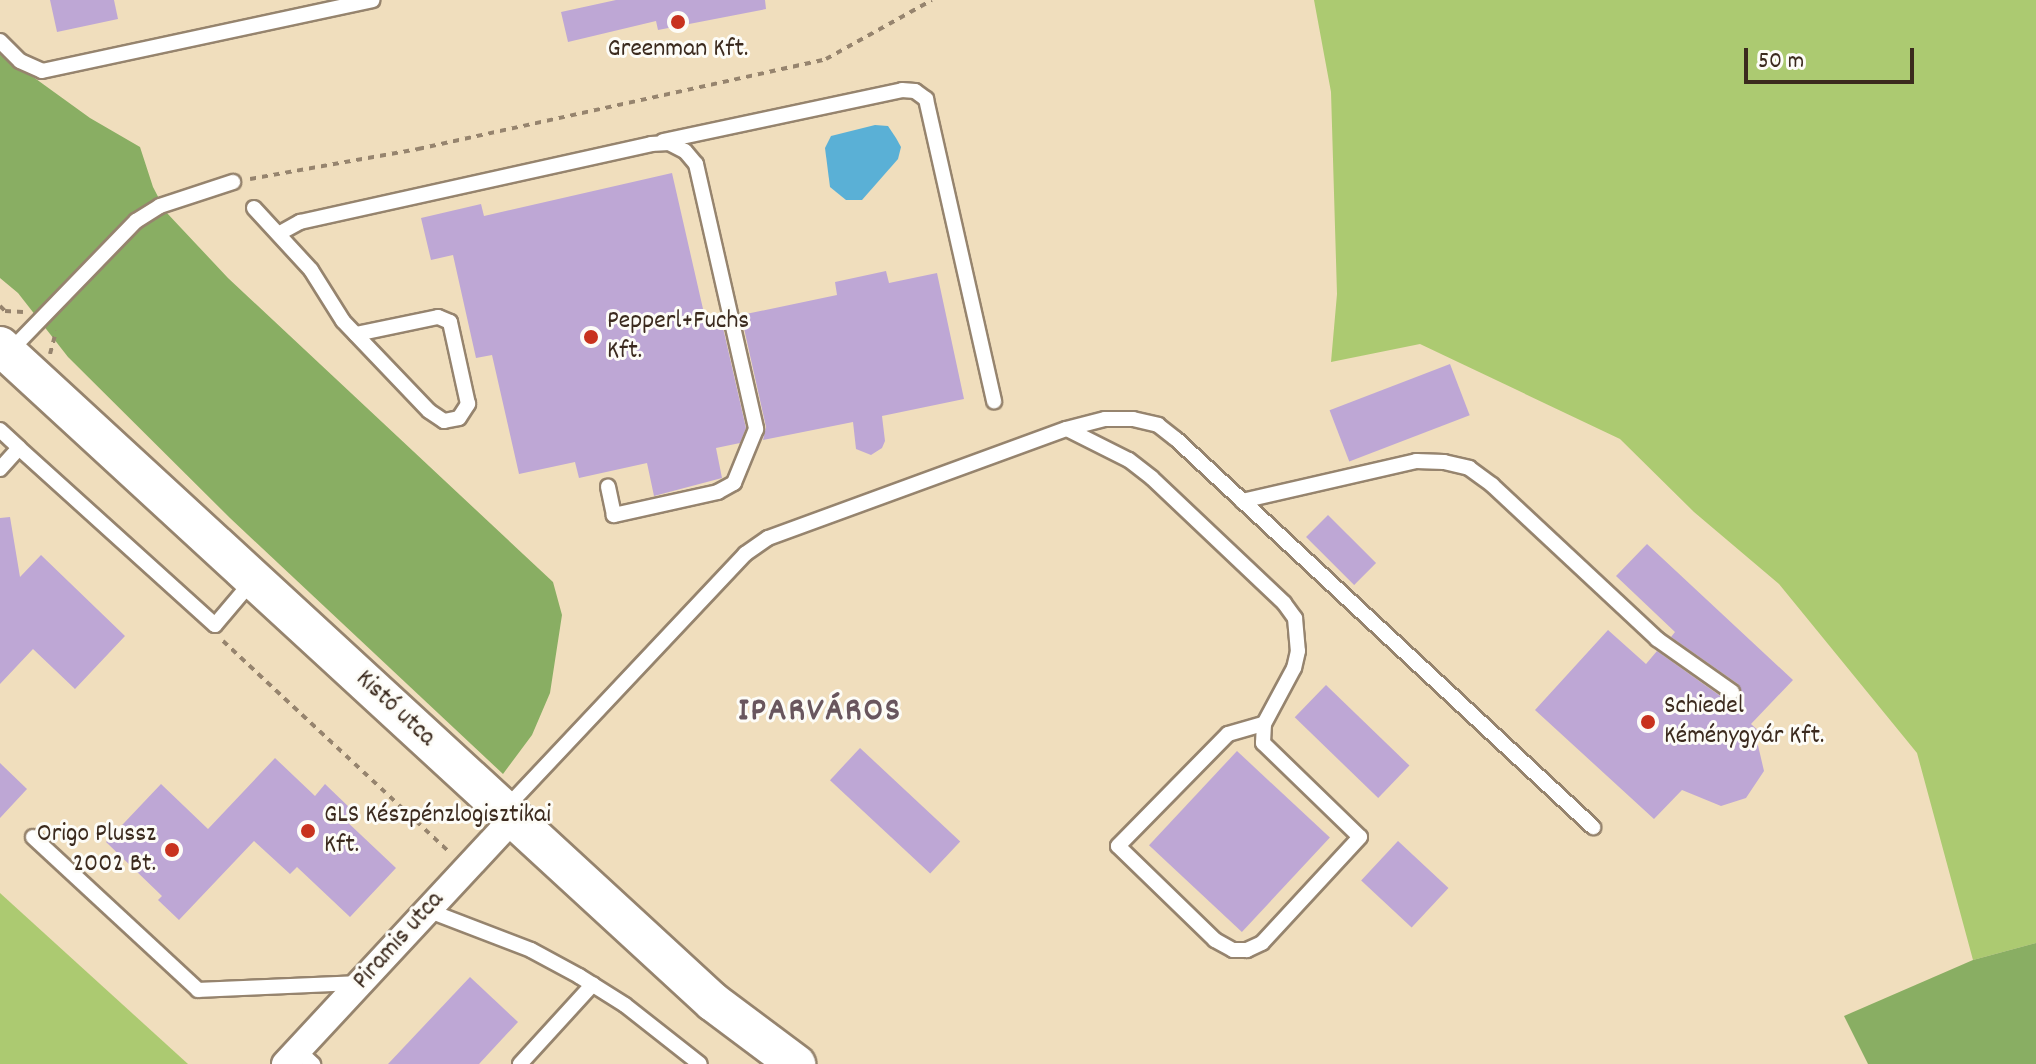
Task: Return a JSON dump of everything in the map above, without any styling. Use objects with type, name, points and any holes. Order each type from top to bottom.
[{"type":"street","name":"Kistó utca","points":[[4,350],[713,1002],[796,1064]]},
{"type":"street","name":"Piramis utca","points":[[299,1059],[361,983],[466,868],[508,814]]},
{"type":"lane","points":[[0,41],[20,61],[42,71],[372,0]]},
{"type":"lane","points":[[280,233],[300,222],[902,90],[915,91],[926,99],[994,401]]},
{"type":"lane","points":[[608,487],[614,515],[718,492],[734,483],[753,446],[756,429],[696,164],[685,151],[669,143],[651,144]]},
{"type":"lane","points":[[4,350],[136,221],[160,206],[233,182]]},
{"type":"lane","points":[[254,208],[280,233],[356,334],[429,411],[444,421],[459,418],[468,404],[450,322],[438,317],[356,334]]},
{"type":"lane","points":[[508,814],[745,554],[768,538],[1066,429],[1105,419],[1133,419],[1158,425],[1593,827]]},
{"type":"lane","points":[[1066,429],[1129,460],[1152,478],[1284,603],[1295,618],[1298,651],[1294,668],[1264,724],[1263,743],[1278,761],[1360,837],[1262,943],[1247,950],[1233,950],[1215,940],[1118,846],[1228,734],[1264,724]]},
{"type":"lane","points":[[0,430],[215,625],[253,579]]},
{"type":"lane","points":[[0,469],[19,448]]},
{"type":"lane","points":[[1242,501],[1416,461],[1444,462],[1469,468],[1492,485],[1657,639],[1732,692]]},
{"type":"lane","points":[[33,837],[198,990],[361,983]]},
{"type":"lane","points":[[427,910],[531,950],[593,984],[625,1005],[696,1063]]},
{"type":"lane","points":[[520,1064],[593,984]]},
{"type":"path","points":[[233,182],[418,149],[826,59],[932,0]]},
{"type":"path","points":[[55,332],[60,327]]},
{"type":"path","points":[[215,625],[217,636],[466,868]]},
{"type":"green space","points":[[1314,0],[2036,0],[2036,943],[1973,960],[1917,753],[1779,584],[1694,512],[1620,439],[1420,344],[1331,362],[1337,294],[1331,92]]},
{"type":"green space","points":[[0,53],[90,118],[140,147],[153,187],[166,212],[228,278],[553,582],[562,615],[550,693],[532,735],[503,774],[230,518],[68,357],[18,293],[0,278]]},
{"type":"green space","points":[[0,893],[188,1064],[0,1064]]},
{"type":"green space","points":[[2036,943],[2036,1064],[1868,1064],[1844,1016],[1973,960]]},
{"type":"water","points":[[875,125],[888,126],[901,147],[898,159],[862,200],[846,200],[830,187],[825,148],[831,136]]},
{"type":"building","points":[[50,0],[114,0],[118,19],[57,32]]},
{"type":"building","points":[[616,0],[765,0],[766,9],[658,30],[656,21],[568,42],[561,12]]},
{"type":"building","name":"Pepperl+Fuchs Kft.","points":[[672,173],[706,322],[721,319],[746,428],[740,443],[716,448],[722,478],[654,496],[647,463],[579,478],[575,462],[519,474],[492,355],[476,358],[453,255],[431,260],[421,218],[481,204],[484,216]]},
{"type":"building","points":[[886,271],[889,283],[937,273],[964,399],[882,416],[885,441],[882,448],[871,455],[856,449],[853,422],[763,440],[766,427],[741,315],[837,295],[835,282]]},
{"type":"building","points":[[1450,364],[1470,415],[1349,462],[1330,410]]},
{"type":"building","points":[[1328,515],[1376,563],[1354,585],[1306,537]]},
{"type":"building","points":[[10,517],[20,577],[41,555],[125,636],[75,689],[33,649],[0,684],[0,518]]},
{"type":"building","name":"Schiedel Kéménygyár Kft.","points":[[1647,544],[1793,680],[1751,724],[1762,734],[1757,741],[1764,771],[1746,798],[1721,806],[1682,790],[1654,819],[1535,710],[1608,630],[1646,664],[1657,651],[1726,700],[1735,701],[1741,697],[1738,684],[1671,637],[1675,632],[1616,576]]},
{"type":"building","points":[[1326,685],[1409,766],[1378,798],[1295,717]]},
{"type":"building","points":[[860,748],[960,841],[930,874],[830,780]]},
{"type":"building","points":[[1237,751],[1330,838],[1242,932],[1149,845]]},
{"type":"building","points":[[275,758],[315,796],[325,784],[351,809],[343,818],[396,868],[350,917],[297,867],[290,874],[254,841],[179,920],[158,900],[162,896],[106,842],[161,784],[208,829]]},
{"type":"building","points":[[0,763],[27,789],[0,818]]},
{"type":"building","points":[[1398,841],[1448,888],[1412,928],[1361,880]]},
{"type":"building","points":[[470,977],[518,1022],[479,1064],[388,1064]]},
{"type":"place","name":"Greenman Kft.","points":[[678,22]]},
{"type":"place","name":"Pepperl+Fuchs Kft.","points":[[591,337]]},
{"type":"place","name":"Schiedel Kéménygyár Kft.","points":[[1648,722]]},
{"type":"place","name":"GLS Készpénzlogisztikai Kft.","points":[[308,831]]},
{"type":"place","name":"Origo Plussz 2002 Bt.","points":[[172,850]]},
{"type":"district","name":"IPARVÁROS","points":[[820,713]]}]
